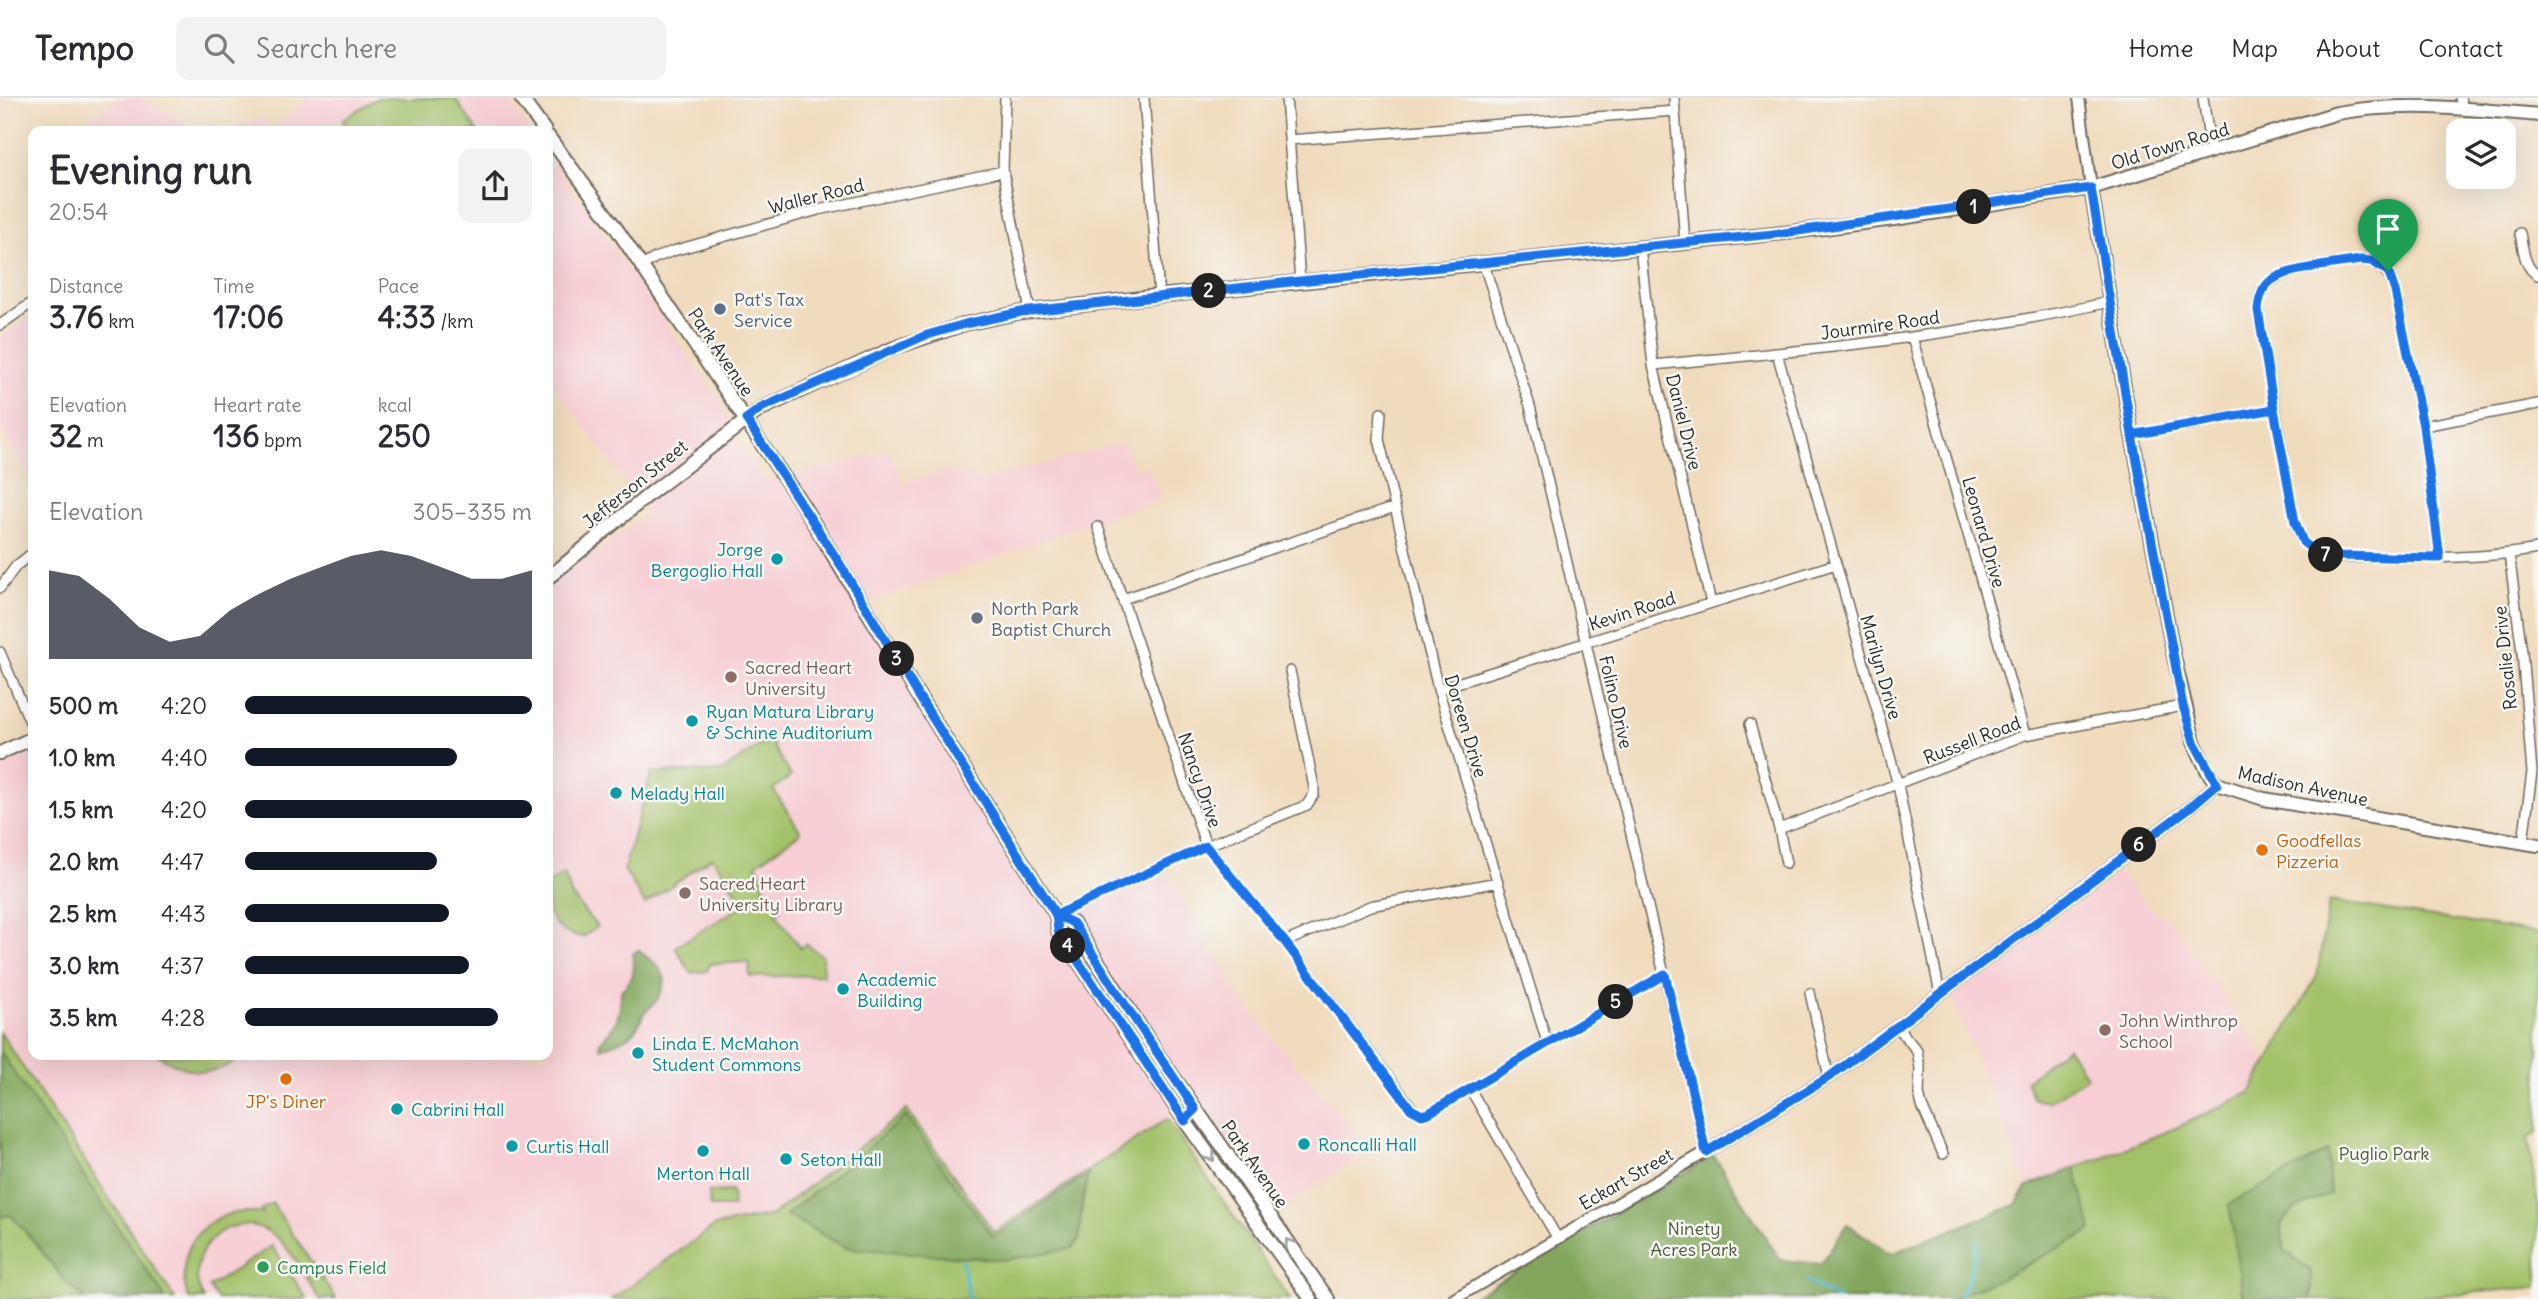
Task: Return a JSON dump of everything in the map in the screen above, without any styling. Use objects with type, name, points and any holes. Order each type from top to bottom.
[{"type":"main road","points":[[521,98],[541,126]]},
{"type":"main road","name":"Old Town Road","points":[[746,419],[761,408],[924,336],[985,319],[1030,311],[1867,223],[2091,188],[2337,113],[2359,109],[2461,103],[2538,116]]},
{"type":"main road","name":"Park Avenue","points":[[553,143],[642,266],[746,419],[840,564],[926,709],[1056,915],[1058,931],[1185,1121],[1311,1299]]},
{"type":"main road","name":"Madison Avenue","points":[[2091,188],[2132,435],[2183,706],[2194,742],[2217,784],[2264,799],[2538,845]]},
{"type":"main road","name":"Jefferson Street","points":[[553,574],[746,419]]},
{"type":"main road","points":[[0,753],[28,740]]},
{"type":"main road","name":"Park Avenue","points":[[1056,915],[1073,923],[1195,1109],[1328,1299]]},
{"type":"main road","points":[[1185,1121],[1195,1109]]},
{"type":"street","points":[[1005,98],[1003,171],[1030,311]]},
{"type":"street","points":[[1144,98],[1159,296]]},
{"type":"street","points":[[1286,98],[1300,281]]},
{"type":"street","points":[[1674,98],[1685,243]]},
{"type":"street","name":"Madison Avenue","points":[[2079,98],[2091,188]]},
{"type":"street","points":[[2203,98],[2211,152]]},
{"type":"street","points":[[1289,140],[1675,111]]},
{"type":"street","name":"Waller Road","points":[[642,266],[673,251],[818,209],[1003,171]]},
{"type":"street","points":[[2520,233],[2528,267],[2533,274],[2538,275]]},
{"type":"street","name":"Daniel Drive","points":[[1640,247],[1654,365],[1711,603]]},
{"type":"street","points":[[2440,558],[2423,426],[2388,271],[2371,261],[2284,274],[2272,280],[2264,287],[2258,310],[2295,522],[2303,542],[2313,550],[2336,556],[2440,558],[2509,554],[2538,549]]},
{"type":"street","name":"Folino Drive","points":[[1483,262],[1530,406],[1706,1152]]},
{"type":"street","name":"Jourmire Road","points":[[1654,365],[1912,337],[2043,317],[2109,302]]},
{"type":"street","points":[[0,326],[28,306]]},
{"type":"street","name":"Leonard Drive","points":[[1912,337],[2025,735]]},
{"type":"street","name":"Marilyn Drive","points":[[1776,353],[1898,785],[1940,994]]},
{"type":"street","points":[[2423,426],[2538,404]]},
{"type":"street","points":[[2132,435],[2274,409]]},
{"type":"street","name":"Doreen Drive","points":[[1381,414],[1378,439],[1438,689],[1547,1042]]},
{"type":"street","points":[[1123,599],[1395,507]]},
{"type":"street","name":"Nancy Drive","points":[[1098,527],[1206,846],[1285,942],[1415,1112],[1422,1115],[1429,1113],[1665,974]]},
{"type":"street","name":"Rosalie Drive","points":[[2509,554],[2522,652],[2532,772],[2524,842]]},
{"type":"street","points":[[0,588],[16,566],[28,557]]},
{"type":"street","name":"Kevin Road","points":[[1438,689],[1836,564]]},
{"type":"street","points":[[0,652],[28,717]]},
{"type":"street","points":[[1056,915],[1206,846],[1307,805],[1314,793],[1290,671]]},
{"type":"street","name":"Russell Road","points":[[1779,829],[2025,735],[2183,706]]},
{"type":"street","points":[[1750,724],[1786,863]]},
{"type":"street","name":"Eckart Street","points":[[1454,1299],[1829,1077],[2189,808],[2217,784]]},
{"type":"street","points":[[1285,942],[1370,906],[1497,882]]},
{"type":"street","points":[[1810,993],[1829,1077]]},
{"type":"street","points":[[1897,1026],[1917,1051],[1922,1106],[1943,1154]]},
{"type":"street","points":[[1470,1089],[1558,1239]]},
{"type":"shaded area","points":[[120,98],[142,98],[192,126],[77,126]]},
{"type":"shaded area","points":[[309,98],[507,98],[527,126],[277,126]]},
{"type":"shaded area","points":[[262,117],[268,126],[240,126]]},
{"type":"shaded area","name":"Sacred Heart University","points":[[553,162],[720,402],[746,457],[765,481],[889,451],[904,483],[944,471],[985,479],[1123,443],[1135,467],[1148,468],[1162,498],[869,603],[1061,920],[1165,873],[1244,1002],[1284,1052],[1370,1149],[1264,1221],[1191,1122],[1184,1106],[994,1232],[906,1110],[772,1215],[715,1226],[612,1299],[175,1299],[0,1030],[0,767],[28,753],[28,1060],[553,1060],[553,583],[648,513],[553,384]]},
{"type":"shaded area","points":[[28,318],[28,476],[0,427],[0,338]]},
{"type":"shaded area","name":"John Winthrop School","points":[[2119,872],[2147,905],[2174,925],[2268,1063],[2250,1093],[2178,1127],[2027,1187],[1952,996]]},
{"type":"green space","points":[[377,98],[455,98],[474,126],[346,126],[342,120]]},
{"type":"green space","points":[[769,739],[791,776],[773,789],[801,832],[756,864],[764,878],[761,881],[780,909],[776,913],[800,948],[806,944],[822,956],[823,975],[750,977],[749,962],[710,964],[707,971],[691,973],[675,947],[745,904],[712,857],[645,904],[624,869],[651,773],[723,771]]},
{"type":"green space","points":[[564,874],[572,896],[597,927],[583,937],[557,926],[553,920],[553,881]]},
{"type":"green space","name":"Puglio Park","points":[[2329,901],[2538,933],[2538,1132],[2528,1137],[2538,1207],[2538,1287],[2394,1299],[1469,1299],[1714,1156],[1780,1260],[1821,1265],[1891,1254],[2016,1205],[2027,1187],[2178,1127],[2250,1093],[2317,976]]},
{"type":"green space","points":[[638,950],[658,966],[665,979],[662,989],[656,1001],[644,1013],[637,1028],[619,1041],[601,1048],[600,1042],[617,1019],[621,991],[631,979],[634,970],[632,955]]},
{"type":"green space","points":[[0,1032],[175,1299],[0,1299]]},
{"type":"green space","points":[[2067,1047],[2087,1077],[2048,1102],[2034,1099],[2026,1081]]},
{"type":"green space","points":[[0,1051],[166,1299],[86,1299],[66,1283],[11,1215],[0,1217]]},
{"type":"green space","points":[[167,1060],[237,1060],[223,1068],[202,1072]]},
{"type":"green space","points":[[907,1110],[994,1232],[1167,1119],[1290,1299],[612,1299],[715,1226],[772,1215]]},
{"type":"green space","points":[[906,1116],[993,1237],[1088,1174],[1079,1239],[1073,1248],[1003,1260],[847,1248],[786,1215]]},
{"type":"green space","points":[[2328,1151],[2330,1194],[2295,1209],[2281,1223],[2284,1250],[2311,1271],[2311,1299],[2243,1299],[2229,1204]]},
{"type":"green space","name":"Ninety Acres Park","points":[[1714,1156],[1780,1260],[1821,1264],[1847,1224],[1891,1254],[2016,1205],[2027,1187],[2075,1168],[2092,1230],[2002,1278],[1950,1299],[1469,1299]]},
{"type":"green space","points":[[732,1191],[733,1207],[710,1207],[709,1192]]},
{"type":"green space","points":[[272,1203],[336,1299],[320,1299],[291,1254],[271,1233],[255,1226],[239,1225],[224,1230],[202,1251],[197,1266],[198,1282],[204,1299],[189,1299],[184,1280],[185,1263],[190,1247],[199,1233],[211,1222],[226,1215],[244,1212],[263,1214],[261,1210]]},
{"type":"green space","name":"Campus Field","points":[[272,1246],[307,1299],[217,1299],[209,1287]]},
{"type":"waterway","points":[[1959,1299],[1970,1275],[1977,1243]]},
{"type":"waterway","points":[[962,1260],[969,1299]]},
{"type":"waterway","points":[[1807,1281],[1837,1299]]},
{"type":"place","name":"Pat's Tax Service","points":[[720,309]]},
{"type":"place","name":"Jorge Bergoglio Hall","points":[[777,559]]},
{"type":"place","name":"North Park Baptist Church","points":[[977,618]]},
{"type":"place","name":"Sacred Heart University","points":[[731,677]]},
{"type":"place","name":"Ryan Matura Library & Schine Auditorium","points":[[692,721]]},
{"type":"place","name":"Melady Hall","points":[[616,793]]},
{"type":"place","name":"Goodfellas Pizzeria","points":[[2262,850]]},
{"type":"place","name":"Sacred Heart University Library","points":[[685,893]]},
{"type":"place","name":"Academic Building","points":[[843,989]]},
{"type":"place","name":"John Winthrop School","points":[[2105,1030]]},
{"type":"place","name":"Linda E. McMahon Student Commons","points":[[638,1053]]},
{"type":"place","name":"JP's Diner","points":[[286,1079]]},
{"type":"place","name":"Cabrini Hall","points":[[397,1109]]},
{"type":"place","name":"Roncalli Hall","points":[[1304,1144]]},
{"type":"place","name":"Curtis Hall","points":[[512,1146]]},
{"type":"place","name":"Merton Hall","points":[[703,1151]]},
{"type":"place","name":"Seton Hall","points":[[786,1159]]},
{"type":"place","name":"Campus Field","points":[[263,1267]]},
{"type":"route","points":[[2388,271],[2371,261],[2360,260],[2284,274],[2272,280],[2264,287],[2258,310],[2274,409],[2205,422],[2132,435],[2091,188],[1894,219],[1784,233],[1300,281],[1021,312],[924,336],[761,408],[746,419],[840,564],[1056,915],[1073,923],[1155,1052],[1195,1109],[1185,1121],[1058,931],[1056,915],[1206,846],[1285,942],[1411,1109],[1422,1115],[1665,974],[1706,1152],[1829,1077],[2189,808],[2217,784],[2201,760],[2183,706],[2132,435],[2274,409],[2295,522],[2303,542],[2313,550],[2336,556],[2440,558],[2423,426],[2395,291],[2388,271]]}]
